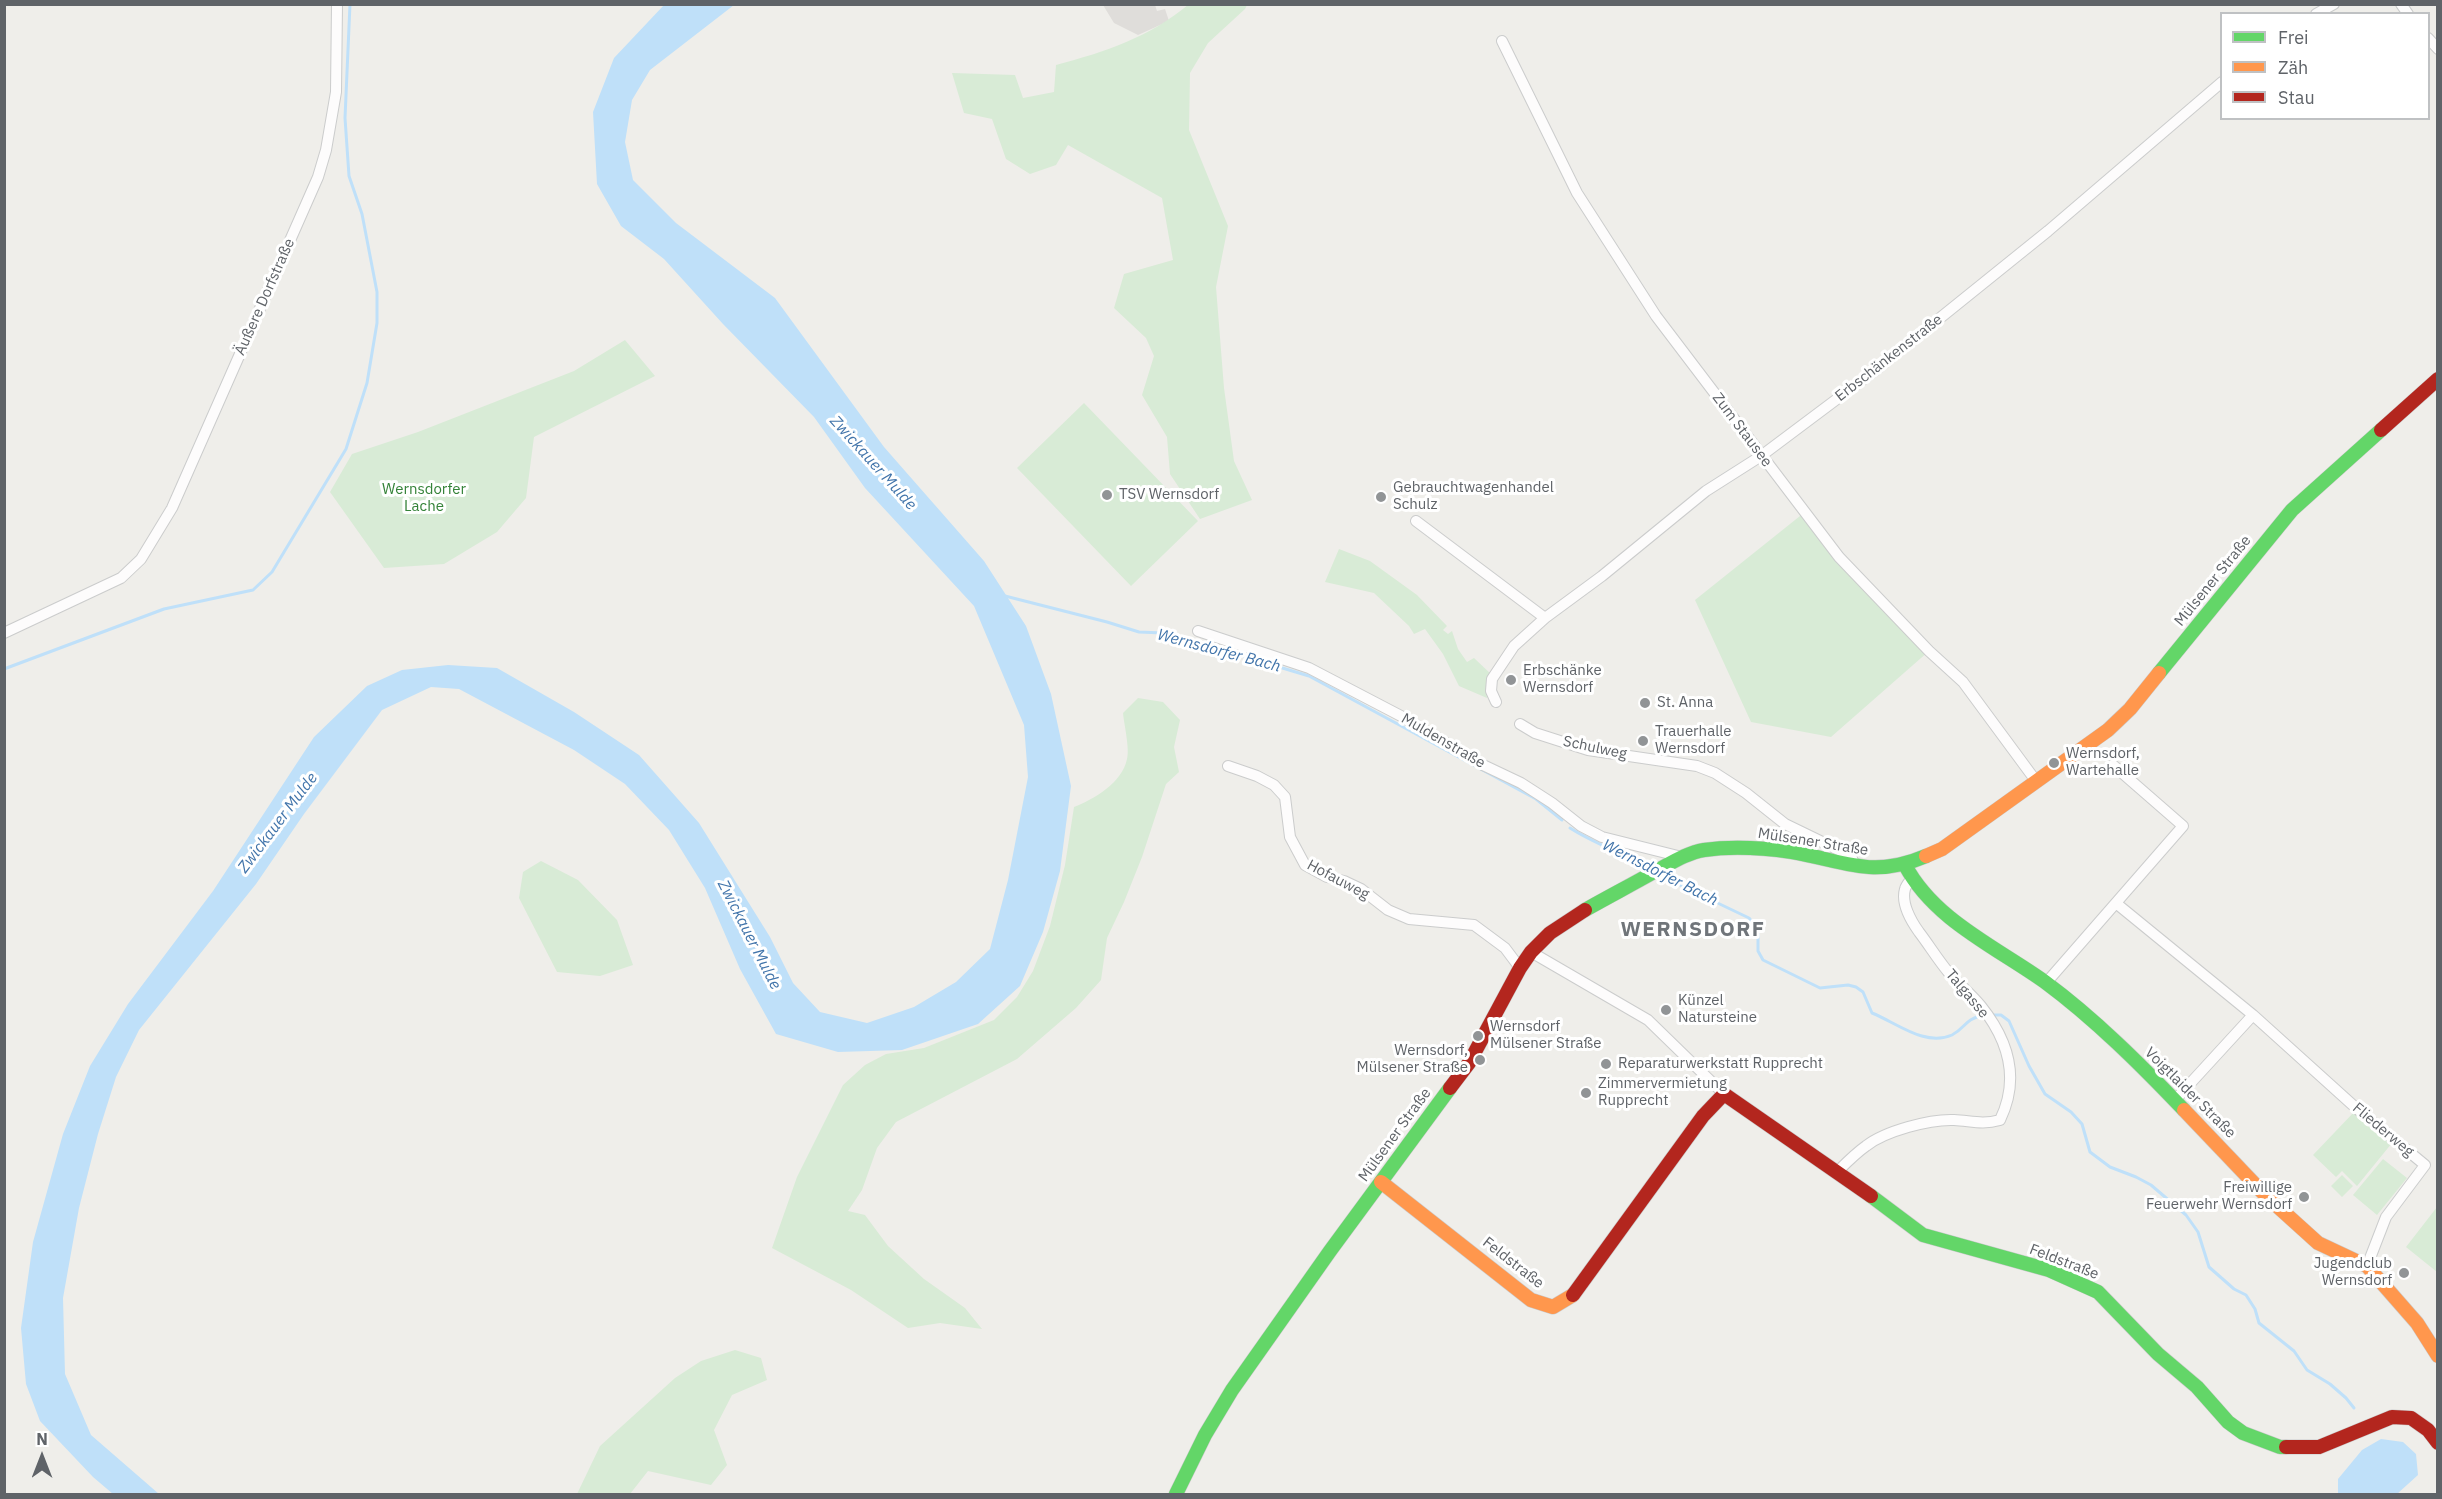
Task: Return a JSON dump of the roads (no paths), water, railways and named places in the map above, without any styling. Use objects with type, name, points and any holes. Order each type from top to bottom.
[{"type":"street","name":"Äußere Dorfstraße","points":[[4,633],[94,593],[121,578],[141,559],[172,508],[318,177],[328,142],[336,92],[337,4]]},
{"type":"street","points":[[2320,12],[2334,4]]},
{"type":"street","name":"Zum Stausee","points":[[1502,41],[1577,193],[1656,316],[1839,556],[1929,651],[1963,682],[2036,782]]},
{"type":"street","name":"Erbschänkenstraße","points":[[1496,702],[1491,691],[1492,679],[1514,646],[1545,618],[1602,576],[1706,491],[1761,456],[1873,372],[2039,239],[2220,84]]},
{"type":"street","name":"Mülsener Straße","points":[[1176,1494],[1205,1436],[1232,1390],[1380,1182],[1469,1063],[1520,968],[1550,933],[1575,915],[1665,866],[1703,850],[1741,848],[1791,852],[1855,866],[1909,871],[2108,730],[2130,709],[2292,510],[2438,380]]},
{"type":"street","points":[[1416,521],[1545,618]]},
{"type":"street","name":"Muldenstraße","points":[[1198,631],[1309,668],[1401,716],[1483,765],[1521,783],[1552,803],[1581,826],[1602,837],[1682,857]]},
{"type":"street","name":"Schulweg","points":[[1520,724],[1535,733],[1588,750],[1697,766],[1715,773],[1746,793],[1785,824],[1851,856],[1855,866]]},
{"type":"street","name":"Hofauweg","points":[[1228,765],[1274,785],[1285,797],[1290,837],[1305,865],[1327,877],[1361,889],[1388,910],[1408,919],[1474,925],[1505,948],[1520,968]]},
{"type":"street","points":[[2046,983],[2183,826],[2113,765]]},
{"type":"street","name":"Voigtlaider Straße","points":[[1909,871],[1942,912],[2046,983],[2111,1038],[2175,1100],[2266,1196],[2318,1243],[2367,1266],[2417,1323],[2438,1356]]},
{"type":"street","name":"Talgasse","points":[[1838,1171],[1867,1145],[1886,1135],[1934,1122],[1952,1120],[1985,1124],[2000,1120],[2008,1103],[2011,1082],[2010,1064],[2000,1037],[1987,1016],[1949,973],[1910,920],[1904,898],[1909,871]]},
{"type":"street","name":"Fliederweg","points":[[2116,904],[2253,1015],[2356,1108],[2425,1165],[2386,1217],[2367,1266]]},
{"type":"street","name":"Feldstraße","points":[[1532,952],[1648,1020],[1724,1094],[1838,1171],[1923,1235],[2049,1270],[2098,1292],[2158,1354],[2197,1387],[2228,1422],[2243,1432],[2280,1447],[2319,1448],[2392,1417],[2411,1418],[2428,1430],[2438,1443]]},
{"type":"street","points":[[2175,1100],[2253,1015]]},
{"type":"street","name":"Feldstraße","points":[[1380,1182],[1531,1300],[1553,1307],[1573,1295],[1703,1116],[1724,1094]]},
{"type":"water","name":"Zwickauer Mulde","points":[[664,5],[734,5],[650,70],[632,100],[625,142],[633,180],[676,223],[775,298],[884,447],[984,561],[1026,626],[1051,694],[1071,786],[1060,871],[1043,932],[1020,986],[978,1024],[902,1050],[838,1052],[776,1034],[740,969],[705,888],[669,830],[625,784],[574,750],[459,689],[431,687],[382,710],[304,814],[256,884],[139,1030],[116,1077],[98,1134],[79,1208],[63,1298],[65,1374],[91,1435],[159,1494],[113,1494],[93,1477],[40,1421],[26,1384],[21,1328],[33,1242],[63,1134],[90,1066],[128,1004],[213,891],[314,737],[367,686],[402,670],[448,665],[497,668],[574,712],[639,755],[699,823],[770,937],[793,983],[820,1012],[867,1023],[914,1007],[956,982],[990,949],[1008,880],[1028,777],[1024,725],[974,606],[865,488],[814,417],[723,324],[664,259],[621,226],[597,184],[593,112],[614,58]]},
{"type":"water","points":[[2381,1439],[2403,1442],[2416,1454],[2418,1475],[2397,1494],[2338,1494],[2338,1479],[2362,1450]]},
{"type":"waterway","points":[[4,669],[164,609],[253,590],[272,572],[346,449],[367,383],[377,323],[377,292],[362,214],[349,176],[345,118],[350,4]]},
{"type":"waterway","name":"Wernsdorfer Bach","points":[[1005,596],[1139,632],[1163,633],[1206,648],[1236,654],[1309,676],[1536,799],[1562,820]]},
{"type":"waterway","name":"Wernsdorfer Bach","points":[[1570,828],[1648,868]]},
{"type":"waterway","name":"Wernsdorfer Bach","points":[[1659,875],[1749,918],[1758,929],[1758,951],[1763,960],[1820,988],[1848,985],[1856,987],[1863,992],[1872,1013],[1911,1032],[1921,1036],[1942,1038],[1952,1035],[1969,1021],[1984,1015]]},
{"type":"waterway","name":"Wernsdorfer Bach","points":[[1991,1015],[2001,1015],[2009,1021],[2029,1066],[2045,1094],[2071,1112],[2082,1124],[2090,1152],[2110,1167],[2151,1185],[2186,1215],[2198,1232],[2209,1267],[2234,1289],[2246,1295],[2255,1309],[2259,1323],[2294,1351],[2307,1370],[2330,1384],[2354,1408]]},
{"type":"place","name":"TSV Wernsdorf","points":[[1107,495]]},
{"type":"place","name":"Gebrauchtwagenhandel Schulz","points":[[1381,497]]},
{"type":"place","name":"Erbschänke Wernsdorf","points":[[1511,680]]},
{"type":"place","name":"St. Anna","points":[[1645,703]]},
{"type":"place","name":"Trauerhalle Wernsdorf","points":[[1643,741]]},
{"type":"place","name":"Wernsdorf, Wartehalle","points":[[2054,763]]},
{"type":"place","name":"Künzel Natursteine","points":[[1666,1010]]},
{"type":"place","name":"Wernsdorf Mülsener Straße","points":[[1478,1036]]},
{"type":"place","name":"Wernsdorf, Mülsener Straße","points":[[1480,1060]]},
{"type":"place","name":"Reparaturwerkstatt Rupprecht","points":[[1606,1064]]},
{"type":"place","name":"Zimmervermietung Rupprecht","points":[[1586,1093]]},
{"type":"place","name":"Freiwillige Feuerwehr Wernsdorf","points":[[2304,1197]]},
{"type":"place","name":"Jugendclub Wernsdorf","points":[[2404,1273]]},
{"type":"district","name":"WERNSDORF","points":[[1693,930]]},
{"type":"park label","name":"Wernsdorfer Lache","points":[[424,498]]}]
